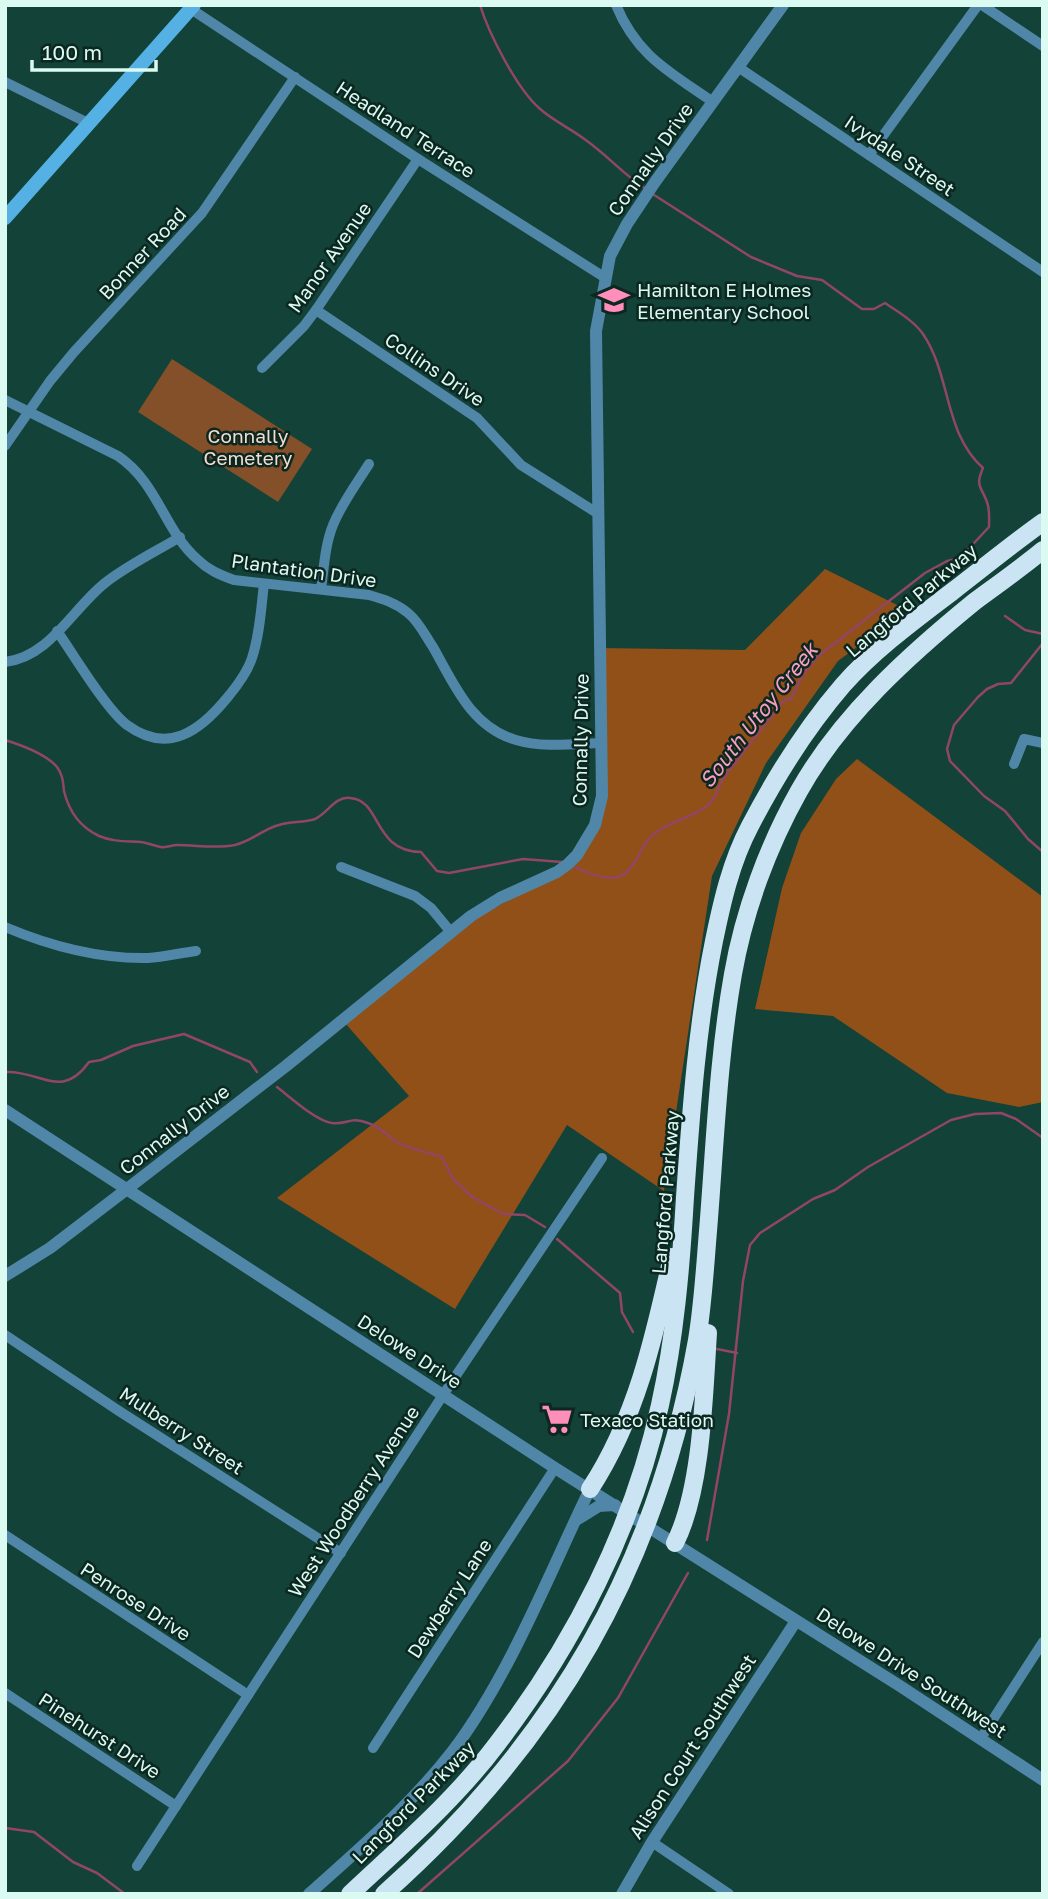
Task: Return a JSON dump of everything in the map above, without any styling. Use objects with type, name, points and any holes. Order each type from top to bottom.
[{"type":"highway","name":"Langford Parkway","points":[[350,1894],[466,1782],[496,1746],[561,1651],[613,1549],[638,1483],[665,1378],[681,1263],[697,1063],[708,975],[725,891],[749,828],[794,748],[846,682],[896,634],[1043,522]]},
{"type":"highway","points":[[384,1894],[462,1819],[512,1762],[572,1675],[608,1612],[635,1556],[659,1493],[687,1389],[698,1336],[721,1073],[733,972],[750,904],[800,789],[834,740],[870,696],[973,603],[1043,550]]},
{"type":"highway","points":[[590,1489],[607,1462],[646,1365],[686,1192]]},
{"type":"highway","points":[[675,1543],[688,1504],[703,1410],[709,1317],[708,1231]]},
{"type":"main road","points":[[5,218],[193,7]]},
{"type":"street","points":[[616,5],[624,24],[641,49],[659,65],[713,102]]},
{"type":"street","name":"Connally Drive","points":[[5,1276],[50,1248],[296,1058],[416,962],[450,931],[500,898],[557,872],[577,855],[595,825],[600,810],[596,331],[604,277],[610,256],[627,224],[783,5]]},
{"type":"street","points":[[869,155],[980,5],[1043,46]]},
{"type":"street","name":"Headland Terrace","points":[[193,7],[418,159],[604,277]]},
{"type":"street","name":"Ivydale Street","points":[[738,67],[1043,272]]},
{"type":"street","name":"Bonner Road","points":[[5,446],[28,411],[74,352],[202,214],[295,77]]},
{"type":"street","points":[[5,82],[90,124]]},
{"type":"street","name":"Manor Avenue","points":[[262,368],[304,326],[316,310],[418,159]]},
{"type":"street","name":"Collins Drive","points":[[316,310],[477,418],[521,465],[597,513]]},
{"type":"street","name":"Plantation Drive","points":[[5,400],[131,465],[144,479],[194,558],[214,573],[234,580],[369,595],[390,601],[406,611],[423,630],[466,705],[480,720],[515,740],[535,744],[601,743]]},
{"type":"street","points":[[321,589],[333,525],[369,464]]},
{"type":"street","points":[[5,662],[28,656],[42,647],[84,601],[105,583],[180,537]]},
{"type":"street","points":[[57,631],[124,723],[150,736],[179,737],[208,721],[244,675],[257,640],[264,584]]},
{"type":"street","points":[[1014,764],[1024,739],[1043,743]]},
{"type":"street","points":[[341,867],[415,896],[431,908],[450,931]]},
{"type":"street","points":[[5,927],[71,949],[116,956],[149,958],[196,951]]},
{"type":"street","name":"Delowe Drive","points":[[5,1110],[555,1468],[796,1621]]},
{"type":"street","name":"West Woodberry Avenue","points":[[137,1866],[443,1395],[603,1158]]},
{"type":"street","name":"Mulberry Street","points":[[5,1335],[341,1553]]},
{"type":"street","name":"Dewberry Lane","points":[[373,1748],[555,1468]]},
{"type":"street","points":[[309,1894],[410,1801],[452,1751],[489,1696],[590,1489]]},
{"type":"street","points":[[575,1521],[599,1506],[615,1505]]},
{"type":"street","name":"Penrose Drive","points":[[5,1535],[248,1695]]},
{"type":"street","name":"Delowe Drive Southwest","points":[[796,1621],[1043,1780]]},
{"type":"street","name":"Alison Court Southwest","points":[[622,1894],[652,1842],[796,1621]]},
{"type":"street","points":[[981,1738],[1043,1642]]},
{"type":"street","name":"Pinehurst Drive","points":[[5,1693],[176,1806]]},
{"type":"street","points":[[652,1842],[729,1894]]},
{"type":"green space","name":"Connally Cemetery","points":[[172,359],[312,449],[278,502],[138,412]]},
{"type":"shaded area","points":[[825,569],[907,610],[838,661],[766,763],[712,876],[664,1191],[567,1125],[455,1309],[277,1198],[409,1096],[345,1023],[457,929],[578,861],[603,811],[597,648],[745,650]]},
{"type":"shaded area","points":[[857,759],[1043,897],[1043,1102],[1019,1107],[947,1093],[833,1016],[755,1009],[782,888],[801,833],[836,779]]},
{"type":"waterway","points":[[480,5],[504,60],[530,99],[544,113],[587,141],[646,189]]},
{"type":"waterway","points":[[651,193],[751,257],[797,276],[822,280],[862,309],[874,309],[885,303],[919,329],[939,367],[961,438],[970,454],[983,468],[979,482],[988,505],[989,527],[960,558]]},
{"type":"waterway","name":"South Utoy Creek","points":[[571,865],[600,876],[612,878],[623,875],[655,834],[699,811],[712,801],[724,777],[784,700],[791,699],[802,676],[817,657],[925,573],[947,561],[960,558]]},
{"type":"waterway","name":"South Utoy Creek","points":[[1005,616],[1025,630],[1043,634]]},
{"type":"waterway","points":[[1043,643],[1011,683],[998,684],[978,697],[954,725],[947,749],[950,761],[984,796],[1005,811],[1028,839],[1043,852]]},
{"type":"waterway","name":"South Utoy Creek","points":[[5,740],[33,750],[52,762],[60,773],[66,799],[76,818],[92,832],[109,839],[163,847],[235,845],[273,827],[315,819],[336,802],[350,798],[368,807],[385,835],[394,843],[405,849],[421,852],[437,871],[449,873],[523,859],[562,862]]},
{"type":"waterway","points":[[5,1072],[60,1082],[79,1074],[89,1062],[101,1060],[133,1046],[184,1034],[250,1062],[257,1072]]},
{"type":"waterway","points":[[277,1087],[318,1118],[332,1123],[362,1121],[383,1131],[400,1144],[442,1157],[453,1179],[471,1196],[503,1214],[525,1215],[545,1227]]},
{"type":"waterway","points":[[707,1540],[729,1414],[743,1281],[750,1245],[760,1233],[813,1199],[835,1190],[868,1167],[951,1120],[975,1114],[1001,1113],[1016,1119],[1043,1138]]},
{"type":"waterway","points":[[557,1239],[620,1293],[622,1312],[633,1332]]},
{"type":"waterway","points":[[717,1349],[737,1353]]},
{"type":"waterway","points":[[417,1894],[568,1761],[618,1698],[688,1573]]},
{"type":"waterway","points":[[5,1828],[34,1832],[73,1862],[97,1873],[125,1894]]},
{"type":"place","name":"Hamilton E Holmes Elementary School","points":[[614,300]]},
{"type":"place","name":"Texaco Station","points":[[557,1419]]}]
